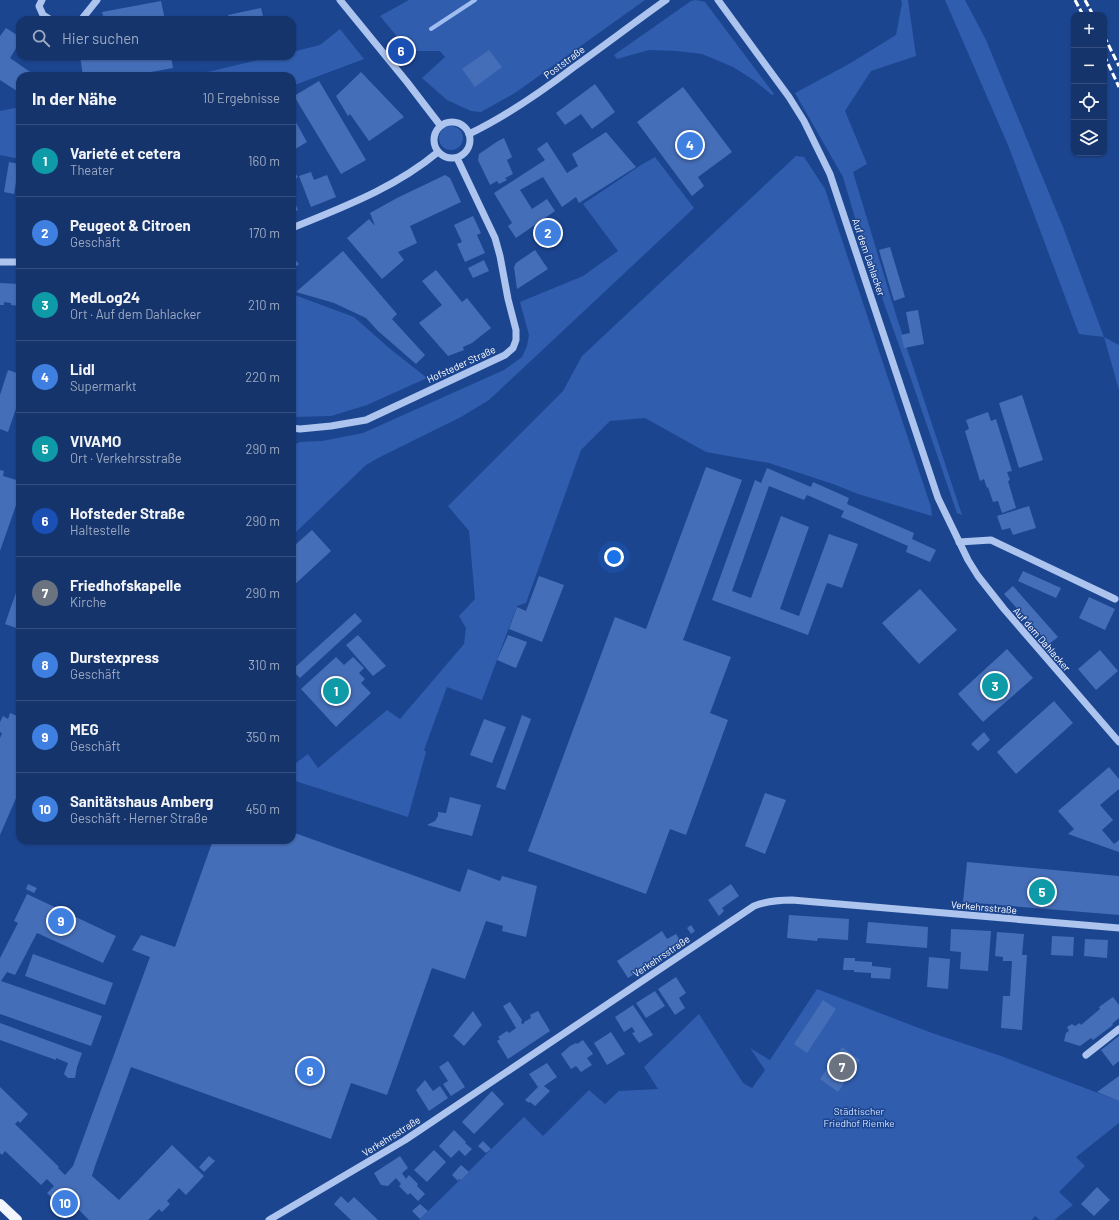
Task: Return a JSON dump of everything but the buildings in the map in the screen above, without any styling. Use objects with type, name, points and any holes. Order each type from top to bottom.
[{"type":"main road","points":[[0,1204],[17,1220]]},
{"type":"street","points":[[42,0],[39,6],[45,16]]},
{"type":"street","points":[[84,16],[97,0]]},
{"type":"street","points":[[340,0],[440,125]]},
{"type":"street","name":"Poststraße","points":[[469,134],[505,116],[532,98],[666,0]]},
{"type":"street","name":"Auf dem Dahlacker","points":[[718,0],[804,121],[830,174],[938,498],[968,560],[978,576],[1004,609],[1119,742]]},
{"type":"street","points":[[447,122],[463,125],[469,134],[470,140],[467,151],[457,158],[447,158],[438,152],[433,138],[440,125],[447,122]]},
{"type":"street","points":[[296,226],[383,189],[422,165],[438,152]]},
{"type":"street","name":"Hofsteder Straße","points":[[296,428],[331,426],[366,420],[505,355],[513,348],[516,340],[516,330],[495,238],[457,158]]},
{"type":"street","points":[[0,262],[16,262]]},
{"type":"street","points":[[959,542],[991,540],[1115,599]]},
{"type":"street","name":"Verkehrsstraße","points":[[268,1220],[405,1140],[754,906],[763,902],[792,900],[1119,928]]},
{"type":"street","points":[[1086,1055],[1119,1028]]},
{"type":"green space","points":[[409,0],[645,0],[515,93],[481,112],[471,111],[447,100],[422,78],[445,57],[440,51],[409,51],[380,16]]},
{"type":"green space","points":[[696,0],[705,2],[774,94],[772,95],[755,81],[733,67],[702,54],[649,50],[617,59],[614,55],[691,1]]},
{"type":"green space","points":[[901,0],[908,0],[916,56],[871,71],[845,111],[867,164],[853,172],[896,315],[962,515],[957,513],[862,242],[843,177],[795,93],[849,64],[896,35],[902,3]]},
{"type":"green space","points":[[945,0],[965,0],[986,40],[1063,227],[1104,337],[1079,334],[1008,145]]},
{"type":"green space","points":[[340,29],[364,59],[296,84],[296,72],[206,72],[258,60],[296,60],[296,51],[320,45]]},
{"type":"green space","points":[[16,108],[16,158],[0,155],[0,111]]},
{"type":"green space","points":[[451,126],[459,130],[463,138],[459,146],[451,150],[443,146],[439,138],[443,130]]},
{"type":"green space","points":[[796,156],[804,157],[825,189],[931,507],[932,516],[858,494],[833,484],[769,463],[706,452],[645,418],[610,421],[581,450],[526,603],[517,606],[482,700],[447,687],[424,750],[426,752],[408,817],[296,781],[296,763],[308,754],[318,768],[387,710],[400,719],[464,644],[466,628],[459,616],[475,599],[469,531],[448,506],[563,391],[582,356]]},
{"type":"green space","points":[[655,157],[694,208],[489,400],[461,417],[366,465],[296,532],[296,444],[300,442],[322,441],[363,433],[504,370],[522,357],[527,346],[529,335],[520,302],[583,276],[618,251],[583,204]]},
{"type":"green space","points":[[296,295],[354,317],[389,348],[427,378],[367,405],[331,416],[296,417]]},
{"type":"green space","points":[[1104,337],[1119,345],[1119,390]]},
{"type":"green space","name":"Städtischer Friedhof Riemke","points":[[817,989],[932,1033],[1001,1056],[1119,1101],[1119,1123],[1076,1157],[1085,1166],[1059,1192],[1073,1205],[1054,1220],[1040,1220],[1035,1216],[1032,1220],[419,1220],[524,1117],[543,1136],[589,1090],[605,1104],[619,1091],[658,1089],[644,1067],[699,1014],[743,1083],[752,1088],[765,1070],[750,1048],[770,1060]]},
{"type":"waterway","points":[[431,29],[475,0]]},
{"type":"railway","points":[[1075,0],[1081,12]]},
{"type":"railway","points":[[1085,0],[1091,12]]},
{"type":"railway","points":[[1107,42],[1119,66]]},
{"type":"railway","points":[[1107,61],[1119,87]]},
{"type":"place","name":"Hofsteder Straße","points":[[401,51]]},
{"type":"place","name":"Lidl","points":[[690,145]]},
{"type":"place","name":"Peugeot & Citroen","points":[[548,233]]},
{"type":"place","name":"MedLog24","points":[[995,686]]},
{"type":"place","name":"Varieté et cetera","points":[[336,691]]},
{"type":"place","name":"VIVAMO","points":[[1042,892]]},
{"type":"place","name":"MEG","points":[[61,921]]},
{"type":"place","name":"Friedhofskapelle","points":[[842,1067]]},
{"type":"place","name":"Durstexpress","points":[[310,1071]]},
{"type":"place","name":"Sanitätshaus Amberg","points":[[65,1203]]}]
